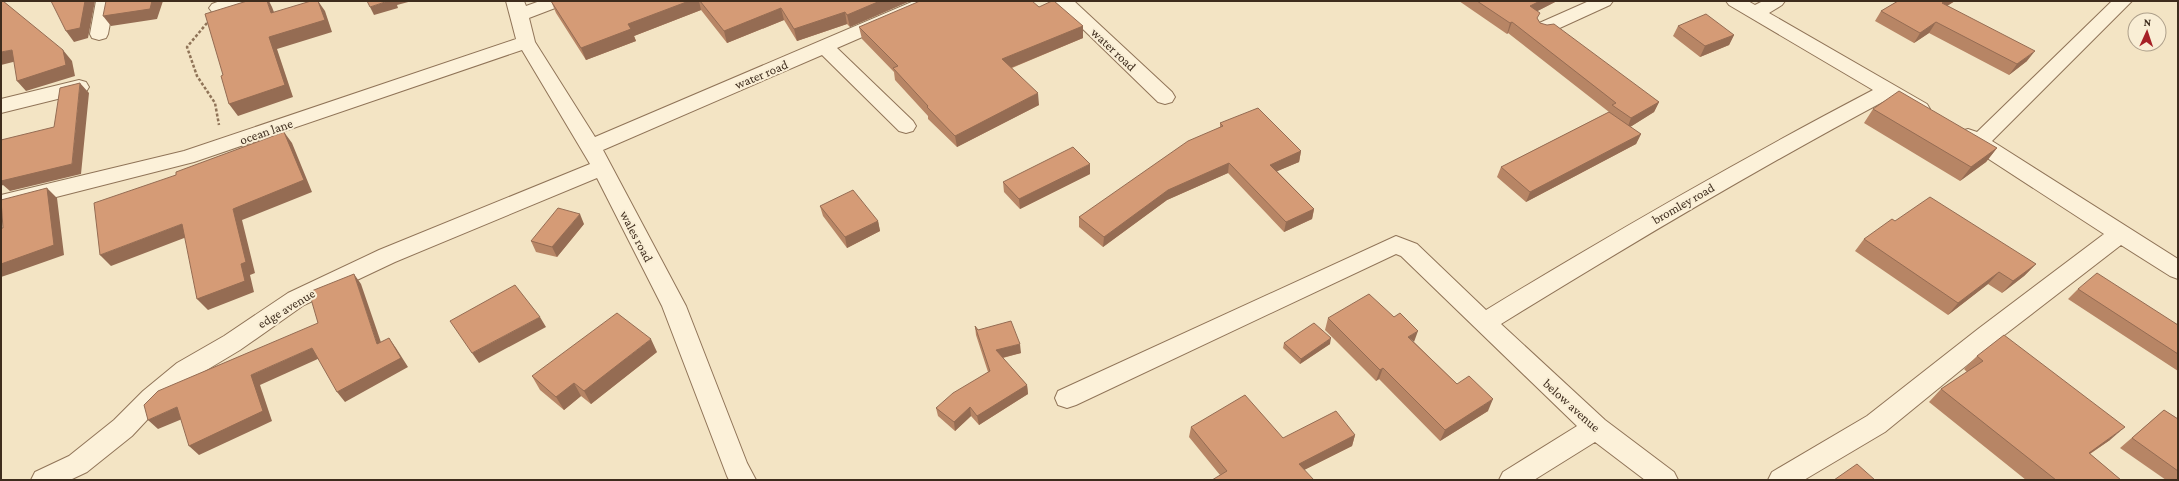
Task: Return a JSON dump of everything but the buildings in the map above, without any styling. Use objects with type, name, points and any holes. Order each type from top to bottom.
[{"type":"street","points":[[99,34],[105,1]]},
{"type":"street","points":[[218,8],[239,1]]},
{"type":"street","points":[[517,8],[557,1]]},
{"type":"street","name":"water road","points":[[591,147],[930,1]]},
{"type":"street","name":"water road","points":[[1063,1],[1165,98]]},
{"type":"street","points":[[1544,28],[1604,1]]},
{"type":"street","points":[[1735,1],[1887,91],[1979,142],[2178,270]]},
{"type":"street","points":[[1756,13],[1776,1]]},
{"type":"street","points":[[1979,142],[2123,1]]},
{"type":"street","name":"wales road","points":[[517,8],[526,42],[591,147],[674,306],[736,468],[743,480]]},
{"type":"street","name":"ocean lane","points":[[1,203],[187,157],[526,42]]},
{"type":"street","points":[[825,47],[906,126]]},
{"type":"street","points":[[1,106],[79,87]]},
{"type":"street","name":"bromley road","points":[[1484,323],[1628,234],[1762,158],[1887,91]]},
{"type":"street","name":"edge avenue","points":[[44,480],[78,464],[123,428],[152,398],[186,370],[232,343],[296,299],[387,256],[601,168]]},
{"type":"street","points":[[1781,480],[1876,424],[1986,336],[2120,233]]},
{"type":"street","name":"below avenue","points":[[1067,398],[1396,244],[1409,250],[1596,428],[1665,480]]},
{"type":"street","points":[[1512,480],[1596,428]]},
{"type":"path","points":[[218,8],[187,47],[197,76],[215,103],[222,146]]}]
